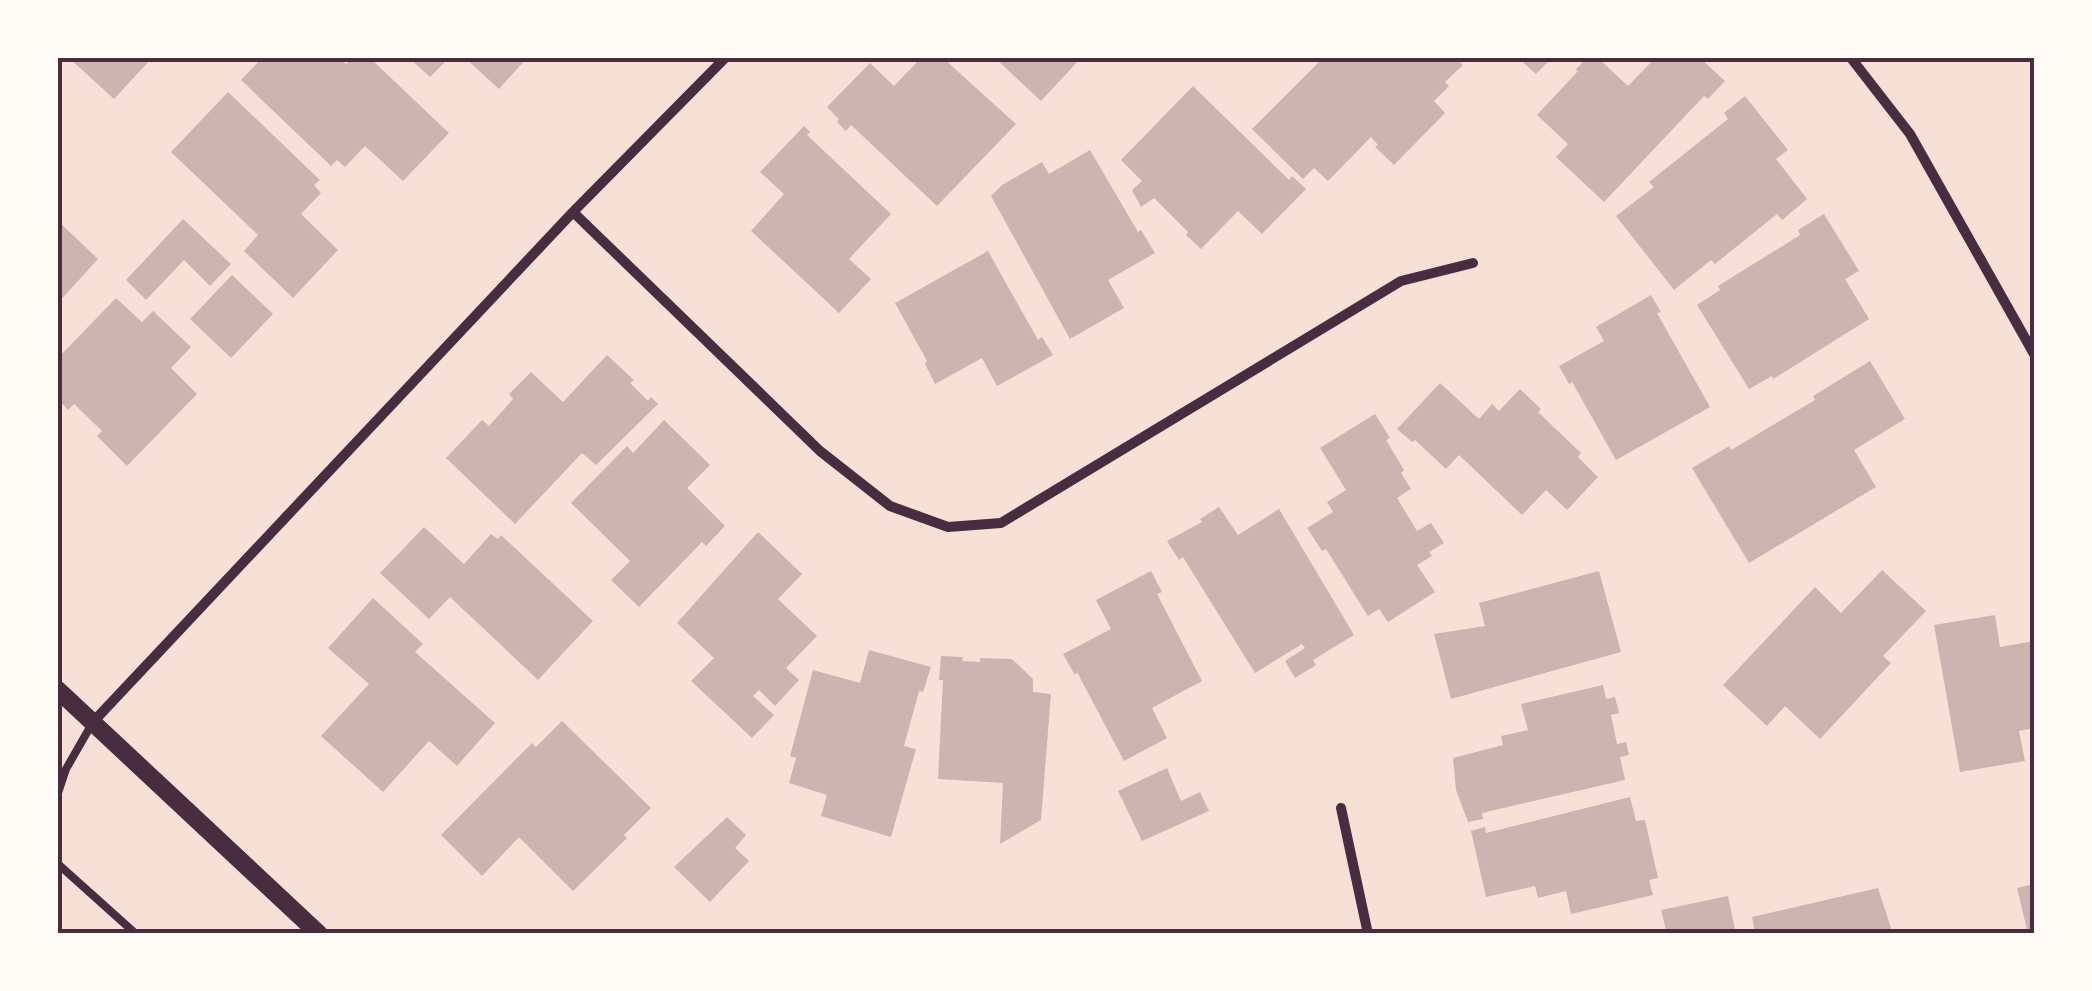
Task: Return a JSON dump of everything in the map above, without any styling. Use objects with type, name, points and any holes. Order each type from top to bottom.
[{"type":"street","points":[[93,722],[573,212],[725,58]]},
{"type":"street","points":[[1850,58],[1910,134],[2034,354]]},
{"type":"street","points":[[573,212],[820,451],[890,506],[948,527],[1001,523],[1401,281],[1473,264]]},
{"type":"street","points":[[58,690],[319,934]]},
{"type":"street","points":[[1341,808],[1368,934]]},
{"type":"lane","points":[[58,793],[93,722]]},
{"type":"lane","points":[[58,864],[136,934]]},
{"type":"building","points":[[69,58],[152,58],[114,99]]},
{"type":"building","points":[[262,58],[339,58],[346,64],[352,58],[370,58],[449,133],[403,181],[365,146],[345,167],[337,160],[331,166],[241,80]]},
{"type":"building","points":[[409,58],[449,58],[430,77]]},
{"type":"building","points":[[465,58],[527,58],[499,89]]},
{"type":"building","points":[[921,58],[943,58],[1016,124],[937,206],[851,125],[846,131],[827,107],[870,63],[894,86]]},
{"type":"building","points":[[995,58],[1079,58],[1080,59],[1041,101]]},
{"type":"building","points":[[1323,58],[1456,58],[1463,65],[1445,82],[1449,86],[1434,101],[1445,113],[1394,165],[1375,147],[1378,145],[1371,137],[1328,181],[1314,168],[1303,179],[1252,129]]},
{"type":"building","points":[[1518,58],[1552,58],[1536,74]]},
{"type":"building","points":[[1587,58],[1598,58],[1628,86],[1655,58],[1700,58],[1725,81],[1708,99],[1704,96],[1604,202],[1556,157],[1568,144],[1537,115]]},
{"type":"building","points":[[1193,86],[1289,180],[1292,176],[1306,189],[1262,234],[1238,211],[1201,249],[1154,198],[1141,207],[1132,190],[1142,181],[1121,160]]},
{"type":"building","points":[[228,92],[320,180],[314,185],[321,193],[301,214],[338,250],[293,298],[244,251],[258,235],[171,152]]},
{"type":"building","points":[[1745,96],[1788,150],[1776,159],[1807,199],[1782,220],[1777,214],[1715,264],[1711,260],[1674,290],[1616,216],[1654,187],[1649,182],[1728,119],[1724,113]]},
{"type":"building","points":[[804,126],[810,132],[807,135],[891,214],[849,259],[871,279],[839,313],[751,231],[784,194],[760,172]]},
{"type":"building","points":[[1090,150],[1138,232],[1141,230],[1155,253],[1108,280],[1124,308],[1070,339],[991,196],[1002,185],[1042,162],[1049,174]]},
{"type":"building","points":[[1824,214],[1859,271],[1845,279],[1869,319],[1773,379],[1772,376],[1749,389],[1697,305],[1720,290],[1718,286],[1800,235],[1798,230]]},
{"type":"building","points":[[183,219],[231,264],[210,286],[184,260],[146,300],[126,280]]},
{"type":"building","points":[[58,221],[98,259],[58,303]]},
{"type":"building","points":[[988,251],[1038,340],[1042,337],[1053,355],[997,386],[982,358],[935,384],[927,361],[895,303]]},
{"type":"building","points":[[232,275],[273,314],[231,358],[190,319]]},
{"type":"building","points":[[1651,295],[1661,312],[1657,313],[1710,407],[1616,460],[1559,366],[1604,341],[1596,327]]},
{"type":"building","points":[[116,298],[142,322],[153,311],[191,347],[171,368],[197,394],[127,466],[97,436],[102,431],[74,404],[68,410],[58,399],[58,358]]},
{"type":"building","points":[[607,355],[634,380],[630,383],[648,401],[651,397],[658,404],[596,465],[582,453],[515,524],[446,458],[482,420],[489,426],[513,399],[509,394],[531,372],[563,402]]},
{"type":"building","points":[[1870,361],[1905,419],[1854,450],[1876,487],[1749,563],[1692,468],[1729,446],[1731,450],[1815,400],[1813,396]]},
{"type":"building","points":[[1440,383],[1479,419],[1492,404],[1499,411],[1520,389],[1581,453],[1578,457],[1598,477],[1567,510],[1546,490],[1522,515],[1459,455],[1446,469],[1397,429]]},
{"type":"building","points":[[1375,414],[1390,438],[1386,440],[1411,489],[1397,498],[1417,531],[1431,523],[1444,543],[1417,565],[1435,592],[1388,622],[1379,609],[1368,616],[1326,549],[1322,551],[1307,528],[1333,512],[1327,502],[1346,490],[1320,448]]},
{"type":"building","points":[[664,420],[710,465],[687,488],[725,526],[706,546],[702,542],[639,607],[611,580],[630,561],[571,503],[627,446],[633,453]]},
{"type":"building","points":[[1219,507],[1238,535],[1279,509],[1354,635],[1313,660],[1316,665],[1295,678],[1285,661],[1305,648],[1302,644],[1255,673],[1183,557],[1179,560],[1167,541],[1202,522],[1200,519]]},
{"type":"building","points":[[424,527],[464,564],[491,534],[498,539],[501,535],[593,621],[538,680],[450,597],[429,619],[380,573]]},
{"type":"building","points":[[758,532],[802,574],[778,599],[817,636],[786,668],[799,680],[775,706],[759,690],[753,696],[774,715],[752,738],[691,681],[714,658],[677,623]]},
{"type":"building","points":[[1882,570],[1926,611],[1883,656],[1891,663],[1820,739],[1785,706],[1767,726],[1723,685],[1815,587],[1841,613]]},
{"type":"building","points":[[1151,571],[1162,592],[1157,594],[1202,681],[1152,708],[1167,738],[1124,761],[1077,672],[1075,675],[1063,654],[1111,629],[1096,600]]},
{"type":"building","points":[[1599,571],[1621,652],[1451,699],[1434,634],[1485,626],[1479,603]]},
{"type":"building","points":[[373,598],[423,644],[415,652],[495,723],[457,766],[429,741],[383,792],[321,736],[369,684],[328,648]]},
{"type":"building","points":[[1995,615],[2000,647],[2034,641],[2034,728],[2019,731],[2025,761],[1960,772],[1934,625]]},
{"type":"building","points":[[869,650],[931,667],[923,692],[919,691],[904,746],[916,749],[891,837],[821,816],[827,795],[789,783],[796,758],[790,756],[813,670],[860,683]]},
{"type":"building","points":[[941,656],[980,662],[980,658],[1012,659],[1033,679],[1033,692],[1051,694],[1041,820],[1000,844],[1003,783],[938,779]]},
{"type":"building","points":[[1603,685],[1606,699],[1615,697],[1619,713],[1611,715],[1617,744],[1626,742],[1629,755],[1620,757],[1625,780],[1482,813],[1483,819],[1468,822],[1456,790],[1453,758],[1503,745],[1501,736],[1528,730],[1521,704]]},
{"type":"building","points":[[562,721],[651,808],[624,835],[627,838],[573,891],[519,837],[482,876],[441,835],[532,743],[536,747]]},
{"type":"building","points":[[1167,768],[1181,801],[1200,792],[1209,811],[1142,841],[1118,791]]},
{"type":"building","points":[[1630,797],[1636,821],[1645,820],[1658,878],[1649,880],[1653,895],[1571,914],[1566,891],[1538,898],[1535,886],[1486,897],[1471,831],[1485,827],[1486,833]]},
{"type":"building","points":[[727,817],[746,835],[735,848],[749,861],[710,902],[674,867]]},
{"type":"building","points":[[2034,884],[2034,934],[2028,934],[2017,888]]},
{"type":"building","points":[[1878,888],[1893,934],[1755,934],[1752,917]]},
{"type":"building","points":[[1728,896],[1736,934],[1667,934],[1661,910]]}]
